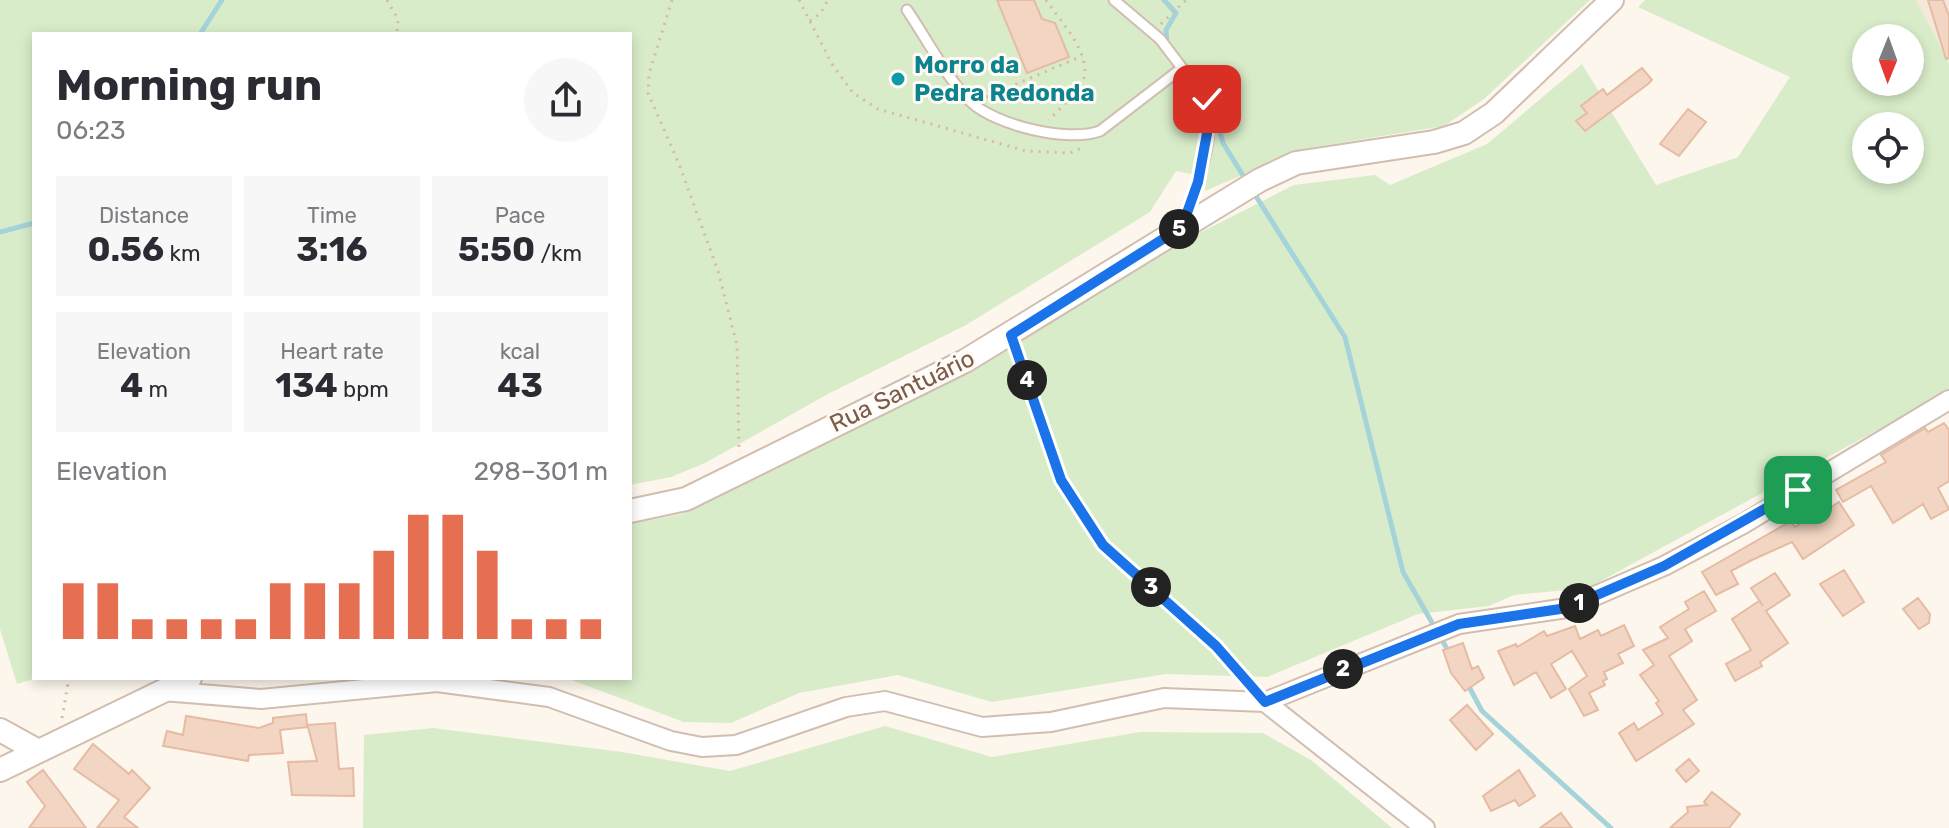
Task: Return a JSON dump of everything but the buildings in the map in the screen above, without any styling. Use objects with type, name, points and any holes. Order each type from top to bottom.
[{"type":"street","name":"Rua Santuário","points":[[632,511],[686,499],[965,361],[1260,180],[1296,163],[1434,142],[1464,133],[1494,113],[1612,0]]},
{"type":"street","points":[[163,691],[261,699],[437,682],[549,697],[671,741],[702,747],[736,745],[846,707],[885,701],[982,727],[1051,722],[1164,698],[1265,702],[1459,624],[1567,608],[1664,566],[1743,524],[1949,400]]},
{"type":"street","points":[[0,770],[186,680]]},
{"type":"street","points":[[1265,702],[1425,828]]},
{"type":"street","points":[[0,730],[38,751]]},
{"type":"lane","points":[[1114,0],[1160,39],[1182,68],[1202,87],[1207,99],[1208,128],[1198,182],[1182,227]]},
{"type":"lane","points":[[907,10],[972,103],[1040,131],[1086,136],[1100,131],[1182,68]]},
{"type":"path","points":[[387,0],[398,19],[397,32]]},
{"type":"path","points":[[672,0],[649,74],[648,93],[679,164],[718,271],[737,345],[738,472]]},
{"type":"path","points":[[799,0],[853,93],[878,109],[1026,151],[1070,153],[1081,149],[1086,136]]},
{"type":"path","points":[[810,21],[821,13],[828,0]]},
{"type":"path","points":[[1040,131],[1082,83],[1085,66],[1082,56],[1046,0]]},
{"type":"path","points":[[1160,39],[1162,23],[1186,0]]},
{"type":"path","points":[[972,103],[1082,56]]},
{"type":"path","points":[[1011,335],[1061,480],[1103,545],[1216,646],[1265,702]]},
{"type":"path","points":[[59,741],[69,680]]},
{"type":"shaded area","points":[[1916,0],[1949,0],[1949,63]]},
{"type":"green space","points":[[0,0],[1590,0],[1484,99],[1444,126],[1303,149],[1205,191],[1206,177],[1176,171],[1150,212],[966,325],[828,394],[705,463],[671,477],[632,485],[632,32],[32,32],[32,680],[17,684],[0,629]]},
{"type":"green space","points":[[1645,0],[1916,0],[1949,63],[1949,391],[1588,588],[1514,595],[1489,606],[1418,614],[1267,677],[1166,674],[992,702],[898,675],[799,693],[731,723],[684,722],[571,680],[632,680],[632,524],[682,514],[989,360],[1164,251],[1294,185],[1375,175],[1390,185],[1487,144],[1582,64],[1656,185],[1738,157],[1790,77],[1638,7]]},
{"type":"green space","points":[[885,726],[992,757],[1140,732],[1263,733],[1311,760],[1392,828],[363,828],[364,735],[433,728],[622,752],[730,771]]},
{"type":"waterway","points":[[201,32],[222,0]]},
{"type":"waterway","points":[[1164,0],[1176,13],[1166,30],[1167,44]]},
{"type":"waterway","points":[[1213,108],[1223,143],[1247,182]]},
{"type":"waterway","points":[[1252,190],[1345,337],[1403,572],[1450,654]]},
{"type":"waterway","points":[[0,232],[32,224]]},
{"type":"waterway","points":[[1467,683],[1482,711],[1611,828]]},
{"type":"place","name":"Morro da Pedra Redonda","points":[[898,79]]},
{"type":"route","points":[[1207,99],[1208,128],[1198,182],[1182,227],[1011,335],[1061,480],[1103,545],[1216,646],[1265,702],[1459,624],[1567,608],[1664,566],[1743,524],[1798,490]]}]
